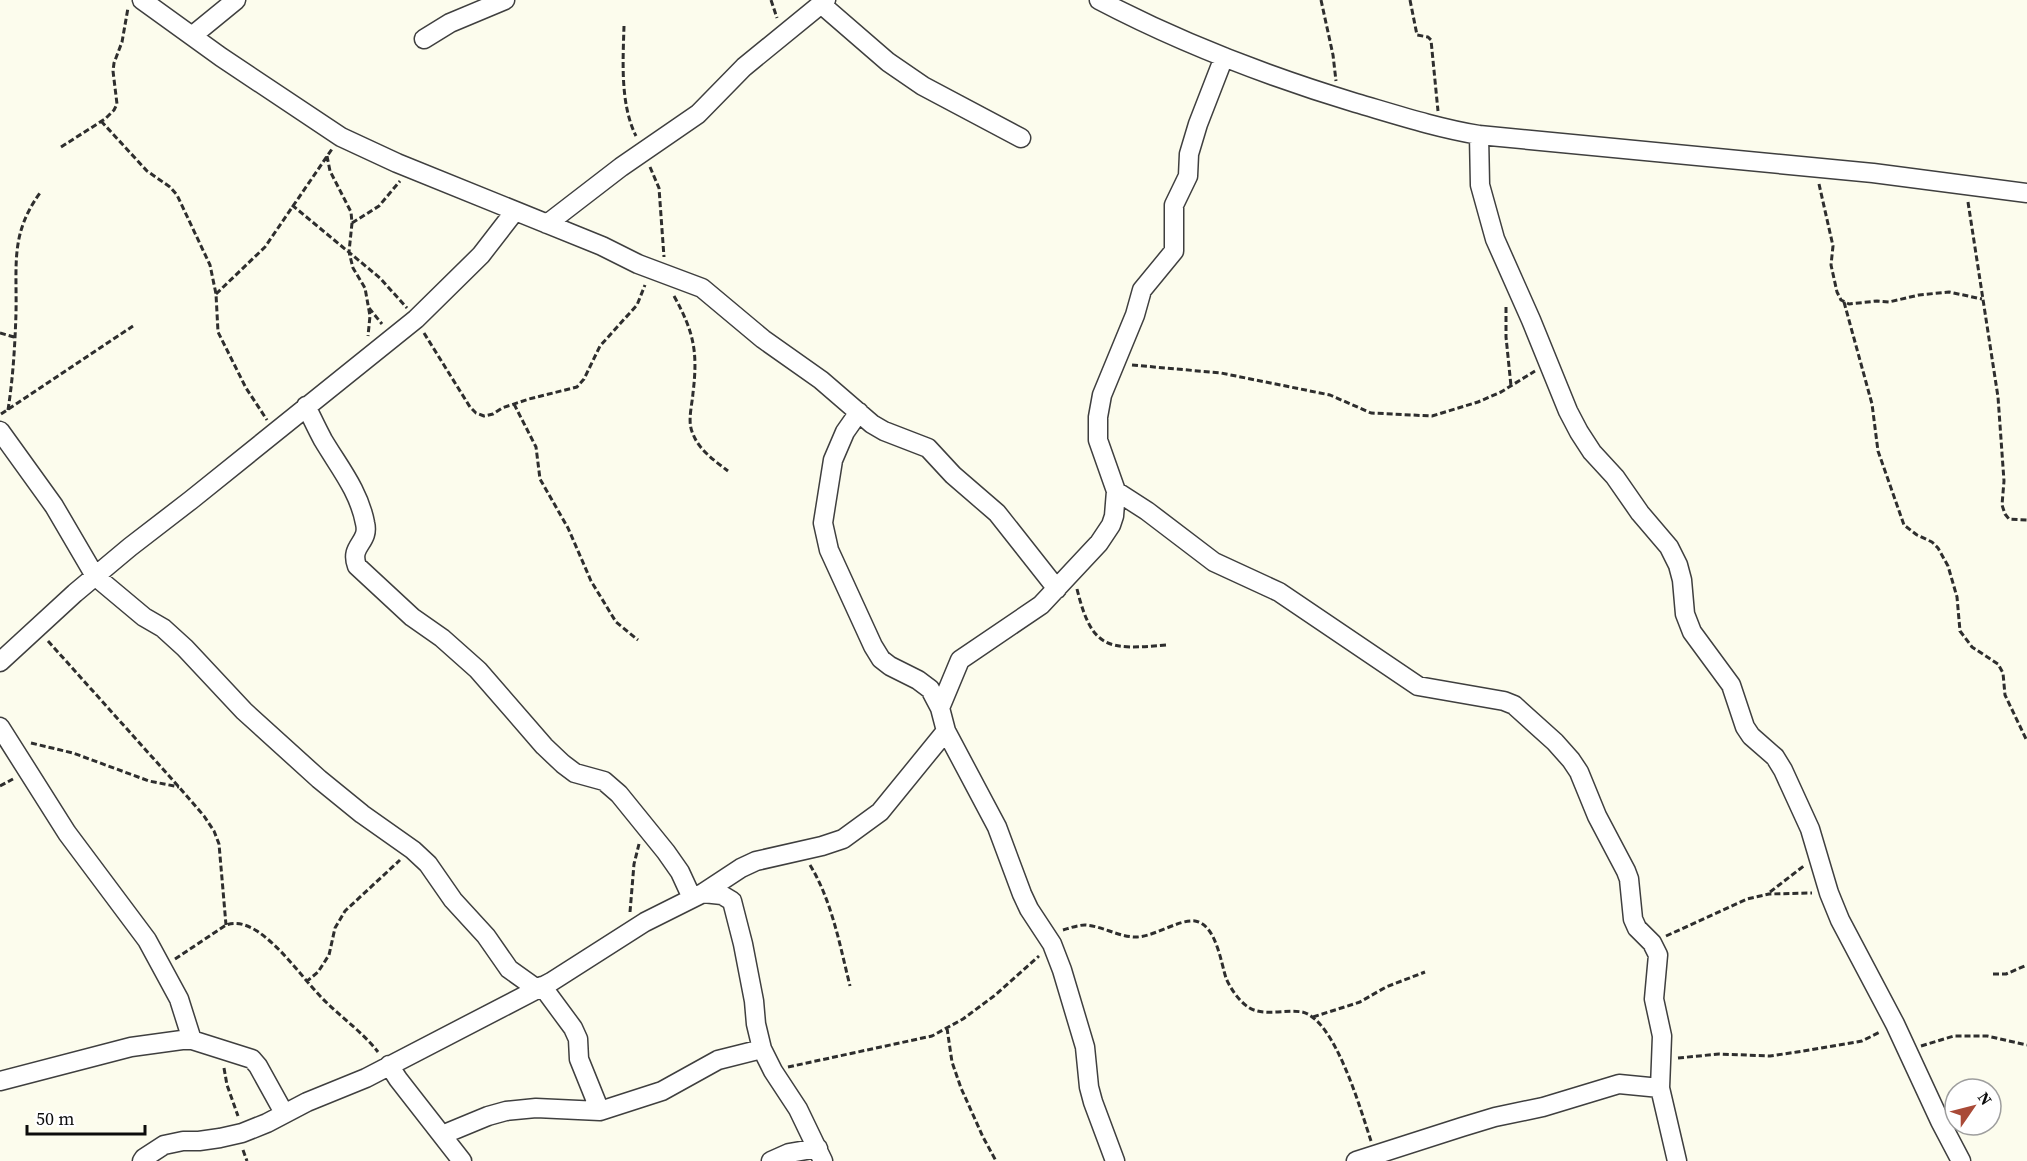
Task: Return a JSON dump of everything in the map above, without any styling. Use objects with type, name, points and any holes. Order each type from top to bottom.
[{"type":"street","points":[[142,0],[341,136],[410,168],[702,288],[763,339],[796,360],[884,431],[928,448],[953,475],[997,513],[1057,589]]},
{"type":"street","points":[[192,36],[236,0]]},
{"type":"street","points":[[423,39],[450,23],[505,0]]},
{"type":"street","points":[[1098,0],[1142,23],[1246,67],[1437,128],[1479,135],[1815,168],[2027,193]]},
{"type":"street","points":[[547,224],[643,151],[698,114],[744,67],[824,2],[888,62],[923,86],[1021,138]]},
{"type":"street","points":[[940,708],[960,660],[967,653],[1024,617],[1057,589],[1100,543],[1111,525],[1116,491],[1098,440],[1098,417],[1102,395],[1135,315],[1142,290],[1174,251],[1174,205],[1188,176],[1189,154],[1198,124],[1224,57]]},
{"type":"street","points":[[1479,135],[1480,185],[1495,238],[1579,432],[1592,452],[1615,477],[1640,513],[1669,547],[1678,565],[1682,580],[1685,614],[1692,632],[1731,685],[1745,727],[1751,736],[1775,757],[1784,770],[1810,829],[1820,856],[1829,893],[1840,920],[1895,1023],[1961,1161]]},
{"type":"street","points":[[0,662],[95,576],[416,319],[481,255],[515,211]]},
{"type":"street","points":[[306,406],[324,441],[352,486],[362,509],[367,530],[354,552],[353,557],[357,566],[411,617],[442,638],[471,663],[563,764],[575,773],[604,781],[619,794],[697,896]]},
{"type":"street","points":[[859,412],[845,432],[833,460],[823,523],[829,550],[877,652],[890,666],[918,680],[930,689],[940,708],[946,731],[997,827],[1022,894],[1062,970],[1085,1047],[1093,1102],[1115,1161]]},
{"type":"street","points":[[0,431],[54,507],[95,576],[144,617],[163,628],[244,711],[319,779],[362,814],[413,850],[428,864],[453,900],[486,936],[509,969],[539,988],[573,1028],[578,1039],[579,1059],[600,1111]]},
{"type":"street","points":[[1116,491],[1147,511],[1214,562],[1279,592],[1418,686],[1514,705],[1555,742],[1579,772],[1597,816],[1629,879],[1633,919],[1637,928],[1652,943],[1658,955],[1654,999],[1662,1036],[1660,1088],[1677,1161]]},
{"type":"street","points":[[142,1161],[156,1149],[171,1142],[220,1138],[244,1132],[307,1102],[355,1083],[539,988],[628,932],[697,896],[741,868],[756,861],[843,839],[867,822],[885,805],[946,731]]},
{"type":"street","points":[[4,733],[68,833],[124,907],[163,967],[179,999],[192,1040]]},
{"type":"street","points":[[697,896],[722,895],[732,901],[745,955],[762,1049],[773,1071],[798,1109],[820,1154],[789,1153],[771,1161]]},
{"type":"street","points":[[0,1081],[131,1047],[192,1040],[252,1059],[284,1113]]},
{"type":"street","points":[[442,1135],[506,1111],[536,1108],[600,1111],[662,1091],[718,1060],[762,1049]]},
{"type":"street","points":[[389,1065],[462,1161]]},
{"type":"street","points":[[1356,1161],[1495,1117],[1543,1107],[1618,1084],[1660,1088]]},
{"type":"path","points":[[61,147],[101,121],[114,110],[117,104],[114,63],[122,42],[129,0]]},
{"type":"path","points":[[1321,0],[1333,55],[1338,98]]},
{"type":"path","points":[[1410,0],[1417,35],[1428,37],[1431,40],[1438,104],[1437,128]]},
{"type":"path","points":[[292,205],[381,278],[416,319],[462,395],[476,412],[484,416],[493,414],[514,404],[569,390],[581,384],[600,346],[637,305],[642,294],[659,272],[664,256],[659,188],[632,128],[625,94],[624,26]]},
{"type":"path","points":[[101,121],[147,171],[170,187],[177,195],[210,265],[216,294],[218,332],[231,362],[264,416],[276,430]]},
{"type":"path","points":[[216,294],[265,247],[341,136]]},
{"type":"path","points":[[327,156],[330,171],[351,212],[349,252],[353,268],[365,288],[368,307],[370,327],[366,360]]},
{"type":"path","points":[[352,223],[380,206],[410,168]]},
{"type":"path","points":[[1815,168],[1833,246],[1831,265],[1841,300],[1850,304],[1877,301],[1889,303],[1918,295],[1949,292],[1983,299]]},
{"type":"path","points":[[1965,185],[1998,397],[2004,481],[2002,505],[2009,519],[2027,520]]},
{"type":"path","points":[[8,410],[14,337],[17,241],[28,211],[40,193]]},
{"type":"path","points":[[659,272],[692,330],[695,346],[694,391],[690,416],[692,434],[700,447],[728,471]]},
{"type":"path","points":[[1844,302],[1872,404],[1878,451],[1904,525],[1938,548],[1948,566],[1957,597],[1960,631],[1972,647],[1998,664],[2003,673],[2005,695],[2027,741]]},
{"type":"path","points":[[1506,305],[1505,328],[1511,386]]},
{"type":"path","points":[[368,307],[386,331]]},
{"type":"path","points":[[0,415],[133,326]]},
{"type":"path","points":[[0,333],[14,337]]},
{"type":"path","points":[[1114,364],[1221,373],[1330,395],[1371,413],[1432,416],[1478,402],[1511,386],[1549,363]]},
{"type":"path","points":[[514,404],[536,447],[540,478],[568,528],[591,581],[616,622],[638,640]]},
{"type":"path","points":[[1073,573],[1087,620],[1093,633],[1104,642],[1131,648],[1166,645]]},
{"type":"path","points":[[36,629],[179,787],[214,831],[219,844],[226,925]]},
{"type":"path","points":[[4,733],[98,760],[149,781],[179,787]]},
{"type":"path","points":[[628,932],[634,864],[644,825]]},
{"type":"path","points":[[306,982],[318,972],[329,956],[335,928],[345,911],[413,850]]},
{"type":"path","points":[[802,851],[823,890],[840,942],[850,986]]},
{"type":"path","points":[[1769,894],[1820,856]]},
{"type":"path","points":[[1652,943],[1747,899],[1769,894],[1829,893]]},
{"type":"path","points":[[773,1071],[932,1036],[994,996],[1048,940],[1087,925],[1135,937],[1194,921],[1202,924],[1213,936],[1227,981],[1249,1008],[1260,1012],[1302,1012],[1313,1017],[1329,1037],[1348,1073],[1375,1154]]},
{"type":"path","points":[[163,967],[226,925],[233,922],[242,924],[258,932],[280,952],[306,982],[375,1048],[389,1065]]},
{"type":"path","points":[[1993,974],[2006,974],[2027,965]]},
{"type":"path","points":[[1313,1017],[1360,1002],[1386,987],[1425,972]]},
{"type":"path","points":[[1662,1059],[1719,1054],[1770,1056],[1832,1048],[1862,1041],[1895,1023]]},
{"type":"path","points":[[946,1028],[952,1062],[958,1079],[996,1161]]},
{"type":"path","points":[[1908,1050],[1954,1036],[1987,1036],[2027,1045]]},
{"type":"path","points":[[227,1052],[223,1070],[244,1132]]}]
